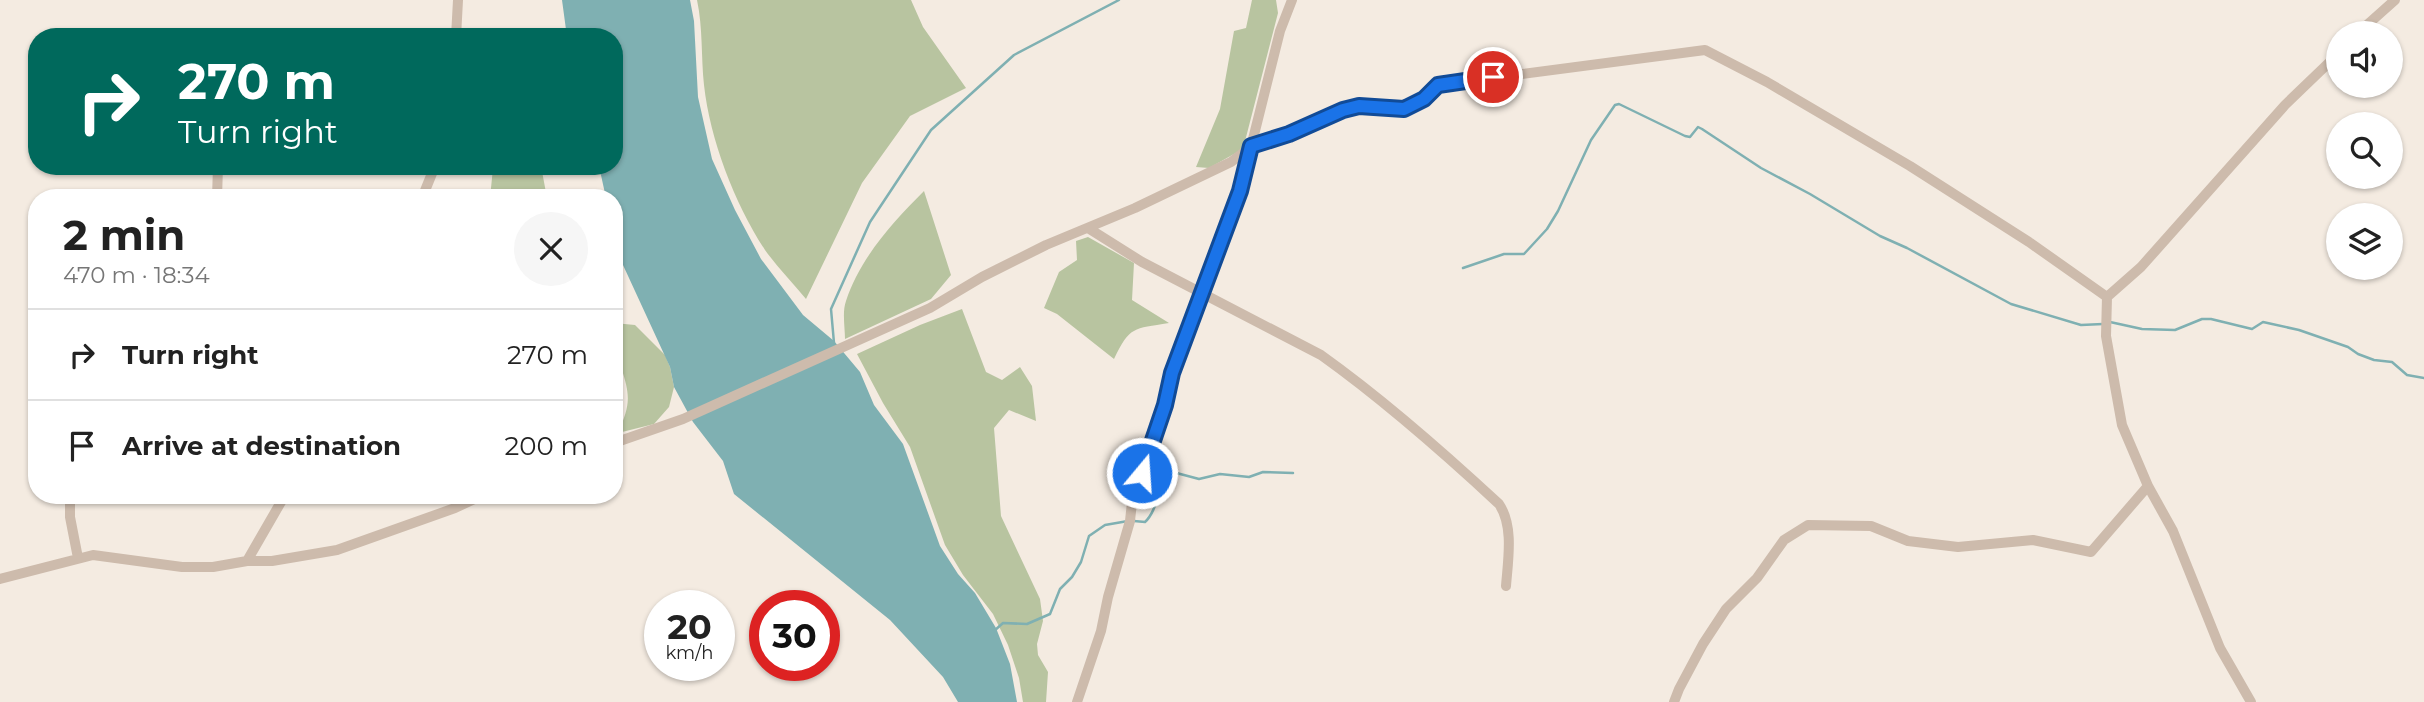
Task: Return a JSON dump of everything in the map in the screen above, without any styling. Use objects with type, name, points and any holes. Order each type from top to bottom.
[{"type":"street","points":[[456,28],[458,0]]},
{"type":"street","points":[[1077,702],[1101,631],[1130,521],[1132,502],[1165,405],[1172,373],[1240,191],[1280,32],[1292,0]]},
{"type":"street","points":[[2371,21],[2395,0]]},
{"type":"street","points":[[623,440],[683,419],[930,308],[982,277],[1046,245],[1231,162],[1251,146],[1289,134],[1343,110],[1359,106],[1404,109],[1424,99],[1438,85],[1705,50],[1767,82],[1910,166],[2029,242],[2107,297]]},
{"type":"street","points":[[2251,702],[2220,648],[2173,531],[2148,486],[2122,425],[2106,337],[2107,297],[2141,267],[2285,105],[2326,66]]},
{"type":"street","points":[[1088,228],[1142,262],[1321,355],[1424,437],[1499,504],[1506,514],[1506,586]]},
{"type":"street","points":[[1674,702],[1703,643],[1727,609],[1757,578],[1784,540],[1808,525],[1871,526],[1908,541],[1958,547],[2033,540],[2091,552],[2148,486]]},
{"type":"street","points":[[70,504],[78,558]]},
{"type":"street","points":[[247,561],[280,504]]},
{"type":"street","points":[[0,579],[93,555],[182,567],[214,567],[247,561],[272,561],[337,550],[464,504]]},
{"type":"green space","points":[[697,0],[911,0],[923,27],[966,88],[910,116],[862,183],[806,299],[765,250],[744,213],[726,171],[707,106]]},
{"type":"green space","points":[[1252,0],[1276,0],[1278,13],[1243,149],[1209,168],[1196,167],[1220,109],[1234,31],[1246,28]]},
{"type":"green space","points":[[492,175],[543,175],[545,189],[491,189]]},
{"type":"green space","points":[[924,191],[951,275],[931,299],[845,339],[845,305],[860,270],[889,228]]},
{"type":"green space","points":[[1088,237],[1134,263],[1132,300],[1169,323],[1134,331],[1124,340],[1114,359],[1057,314],[1044,308],[1059,272],[1077,260],[1076,241]]},
{"type":"green space","points":[[962,309],[986,372],[1002,380],[1020,367],[1032,386],[1036,421],[1009,410],[994,428],[1001,516],[1040,599],[1043,621],[1037,644],[1038,655],[1048,672],[1046,702],[1023,702],[1019,678],[1008,645],[993,614],[963,575],[945,545],[910,447],[857,354]]},
{"type":"green space","points":[[623,324],[635,325],[665,355],[674,387],[669,407],[654,424],[623,432],[628,394],[623,375]]},
{"type":"water","points":[[562,0],[690,0],[694,21],[698,97],[712,159],[735,210],[761,259],[803,315],[834,341],[860,372],[874,405],[903,444],[940,546],[958,574],[975,593],[996,628],[1010,664],[1017,702],[958,702],[943,677],[890,620],[734,494],[723,461],[693,422],[674,387],[670,367],[623,265],[623,189],[604,189],[601,175],[623,175],[623,28],[566,28]]},
{"type":"waterway","points":[[834,343],[831,309],[870,222],[931,130],[1014,55],[1119,0]]},
{"type":"waterway","points":[[1463,268],[1504,254],[1524,254],[1547,229],[1591,140],[1615,105],[1619,104],[1685,136],[1690,137],[1698,127],[1702,129],[1761,168],[1880,236],[2011,304],[2081,325],[2103,324]]},
{"type":"waterway","points":[[2110,322],[2142,329],[2175,330],[2202,319],[2252,329],[2263,322],[2299,330],[2348,347],[2374,360],[2392,362],[2407,375],[2424,378]]},
{"type":"waterway","points":[[1134,521],[1145,522],[1149,517],[1169,471],[1199,479],[1220,474],[1249,477],[1263,472],[1293,473]]},
{"type":"waterway","points":[[994,631],[1003,623],[1027,624],[1050,614],[1060,589],[1072,577],[1081,562],[1089,536],[1105,525],[1128,521]]},
{"type":"route","points":[[1142,473],[1165,405],[1172,373],[1240,191],[1251,146],[1289,134],[1343,110],[1359,106],[1404,109],[1424,99],[1438,85],[1493,77]]}]
